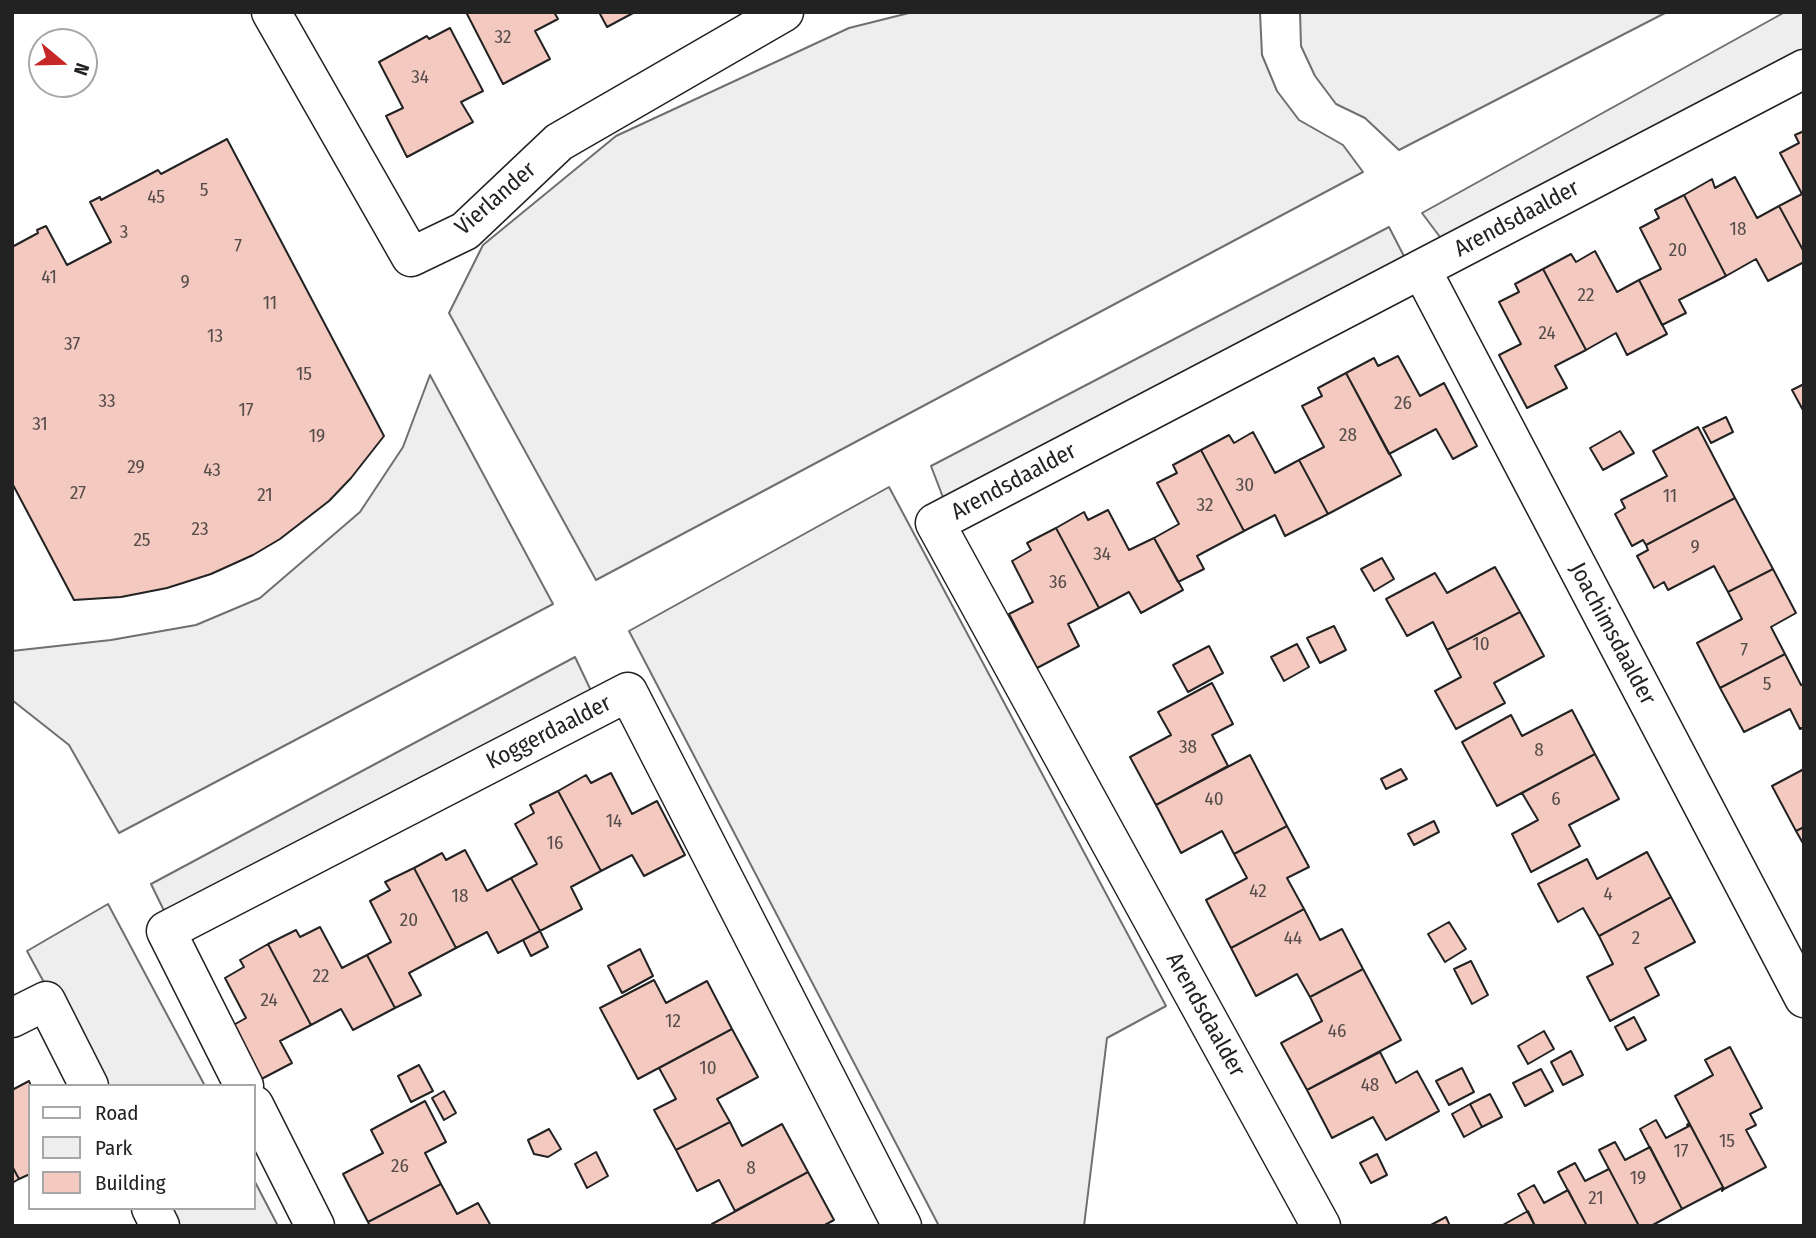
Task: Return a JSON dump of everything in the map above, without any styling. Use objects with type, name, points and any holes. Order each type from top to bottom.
[{"type":"street","name":"Vierlander","points":[[271,12],[411,257],[466,231],[559,142],[784,12]]},
{"type":"street","name":"Arendsdaalder","points":[[1321,1226],[935,523],[1804,69]]},
{"type":"street","name":"Joachimsdaalder","points":[[1421,269],[1804,998]]},
{"type":"street","name":"Koggerdaalder","points":[[243,1084],[166,931],[628,692],[902,1226]]},
{"type":"street","points":[[12,1018],[46,1000],[88,1084]]},
{"type":"street","points":[[256,1109],[315,1226]]},
{"type":"street","points":[[152,1210],[160,1226]]},
{"type":"green space","points":[[913,12],[1260,12],[1262,55],[1277,91],[1299,120],[1343,145],[1363,172],[596,580],[449,313],[483,245],[616,136],[849,28]]},
{"type":"green space","points":[[1300,12],[1667,12],[1399,150],[1365,118],[1336,104],[1315,76],[1301,46]]},
{"type":"green space","points":[[1785,12],[1804,12],[1804,55],[1443,241],[1422,213]]},
{"type":"green space","points":[[1389,227],[1409,266],[949,513],[931,466]]},
{"type":"green space","points":[[430,375],[553,604],[119,833],[69,745],[12,700],[12,651],[111,640],[196,625],[260,598],[360,512],[403,447]]},
{"type":"green space","points":[[889,487],[1166,1006],[1107,1038],[1084,1226],[939,1226],[629,631]]},
{"type":"green space","points":[[575,657],[594,697],[170,923],[151,884]]},
{"type":"green space","points":[[108,904],[204,1084],[99,1084],[27,951]]},
{"type":"green space","points":[[256,1184],[278,1226],[174,1226],[166,1210],[256,1210]]},
{"type":"building","points":[[466,12],[554,12],[558,19],[535,31],[550,59],[503,84]]},
{"type":"building","points":[[599,12],[635,12],[607,27]]},
{"type":"building","points":[[450,28],[483,91],[461,102],[473,122],[407,157],[386,116],[403,108],[379,62],[427,36],[429,39]]},
{"type":"building","points":[[1804,131],[1804,252],[1779,206],[1802,194],[1780,153],[1799,143],[1795,135]]},
{"type":"building","points":[[227,139],[384,436],[329,501],[280,539],[253,555],[211,574],[167,588],[121,597],[74,600],[12,483],[12,247],[46,226],[67,265],[111,242],[90,202],[100,197],[101,200],[158,170],[161,174]]},
{"type":"building","points":[[1735,177],[1757,218],[1779,206],[1804,252],[1804,262],[1768,281],[1756,259],[1726,276],[1684,195],[1712,179],[1715,188]]},
{"type":"building","points":[[1684,195],[1726,276],[1679,300],[1686,313],[1662,325],[1639,280],[1661,269],[1640,228],[1659,218],[1655,210]]},
{"type":"building","points":[[1595,251],[1617,292],[1639,280],[1667,334],[1627,355],[1616,333],[1586,350],[1543,269],[1571,254],[1576,262]]},
{"type":"building","points":[[1543,269],[1586,350],[1555,366],[1567,388],[1527,408],[1499,355],[1521,344],[1499,302],[1519,292],[1515,284]]},
{"type":"building","points":[[1398,356],[1420,396],[1444,383],[1477,446],[1453,459],[1436,429],[1389,454],[1346,373],[1374,358],[1378,366]]},
{"type":"building","points":[[1346,373],[1401,475],[1328,514],[1299,460],[1324,447],[1302,406],[1322,396],[1318,388]]},
{"type":"building","points":[[1804,384],[1804,412],[1792,390]]},
{"type":"building","points":[[1726,417],[1733,432],[1711,443],[1703,428]]},
{"type":"building","points":[[1698,427],[1735,498],[1646,545],[1643,540],[1632,546],[1615,514],[1625,508],[1621,500],[1667,476],[1653,451]]},
{"type":"building","points":[[1620,431],[1634,453],[1603,470],[1590,448]]},
{"type":"building","points":[[1253,432],[1275,473],[1299,460],[1328,514],[1285,536],[1275,515],[1244,531],[1201,450],[1229,435],[1234,443]]},
{"type":"building","points":[[1201,450],[1244,531],[1197,556],[1204,569],[1178,582],[1154,538],[1179,524],[1157,483],[1177,473],[1173,465]]},
{"type":"building","points":[[1735,498],[1773,569],[1728,592],[1714,566],[1668,590],[1664,582],[1654,588],[1637,556],[1648,550],[1646,545]]},
{"type":"building","points":[[1108,510],[1129,550],[1154,538],[1183,590],[1141,613],[1129,592],[1099,608],[1056,528],[1084,512],[1088,520]]},
{"type":"building","points":[[1056,528],[1099,608],[1068,624],[1079,646],[1037,668],[1009,614],[1033,602],[1012,561],[1031,550],[1027,543]]},
{"type":"building","points":[[1382,558],[1394,579],[1374,591],[1361,569]]},
{"type":"building","points":[[1495,567],[1520,612],[1447,650],[1433,622],[1407,636],[1386,599],[1435,573],[1447,593]]},
{"type":"building","points":[[1773,569],[1796,613],[1771,627],[1785,654],[1720,688],[1697,643],[1742,619],[1728,592]]},
{"type":"building","points":[[1520,612],[1544,656],[1494,683],[1505,703],[1456,729],[1435,691],[1461,677],[1447,650]]},
{"type":"building","points":[[1334,626],[1346,650],[1320,663],[1307,638]]},
{"type":"building","points":[[1297,644],[1309,667],[1284,681],[1271,657]]},
{"type":"building","points":[[1209,646],[1223,673],[1188,692],[1173,665]]},
{"type":"building","points":[[1785,654],[1801,685],[1804,683],[1804,727],[1800,729],[1790,709],[1744,732],[1720,688]]},
{"type":"building","points":[[1212,683],[1233,724],[1212,735],[1228,766],[1156,805],[1130,757],[1171,735],[1158,712]]},
{"type":"building","points":[[1572,710],[1595,754],[1497,806],[1462,742],[1511,715],[1522,736]]},
{"type":"building","points":[[1595,754],[1619,799],[1569,825],[1580,846],[1531,872],[1512,834],[1538,820],[1522,793]]},
{"type":"building","points":[[1250,755],[1287,826],[1234,854],[1222,831],[1181,853],[1156,805]]},
{"type":"building","points":[[1401,769],[1407,779],[1386,789],[1381,779]]},
{"type":"building","points":[[1804,769],[1804,827],[1796,831],[1772,786]]},
{"type":"building","points":[[611,773],[632,814],[657,801],[685,855],[644,876],[632,855],[601,871],[558,791],[586,775],[591,783]]},
{"type":"building","points":[[558,791],[601,871],[571,887],[582,909],[540,931],[511,878],[537,864],[515,824],[534,813],[530,805]]},
{"type":"building","points":[[1434,821],[1439,832],[1414,845],[1408,834]]},
{"type":"building","points":[[1287,826],[1309,867],[1287,878],[1304,909],[1231,948],[1206,900],[1247,878],[1234,854]]},
{"type":"building","points":[[1804,827],[1804,845],[1796,831]]},
{"type":"building","points":[[465,850],[487,891],[511,878],[540,931],[498,953],[487,932],[456,948],[414,868],[442,853],[446,860]]},
{"type":"building","points":[[1647,852],[1671,897],[1599,936],[1583,908],[1558,922],[1538,884],[1587,859],[1597,879]]},
{"type":"building","points":[[414,868],[456,948],[409,973],[421,995],[395,1008],[367,955],[391,942],[370,901],[390,890],[385,882]]},
{"type":"building","points":[[1671,897],[1695,942],[1645,968],[1659,995],[1610,1021],[1587,977],[1613,964],[1599,936]]},
{"type":"building","points":[[1304,909],[1320,940],[1342,929],[1363,969],[1310,997],[1297,974],[1256,996],[1231,948]]},
{"type":"building","points":[[1449,922],[1466,949],[1445,962],[1428,934]]},
{"type":"building","points":[[320,927],[342,968],[367,955],[395,1008],[353,1030],[341,1009],[311,1025],[268,944],[296,930],[300,937]]},
{"type":"building","points":[[540,931],[548,947],[531,956],[523,940]]},
{"type":"building","points":[[268,944],[311,1025],[280,1041],[292,1063],[252,1084],[249,1084],[221,1032],[246,1018],[225,978],[244,967],[240,960]]},
{"type":"building","points":[[640,949],[653,976],[622,993],[608,966]]},
{"type":"building","points":[[1471,961],[1488,995],[1472,1004],[1454,969]]},
{"type":"building","points":[[1363,969],[1401,1040],[1307,1090],[1281,1043],[1322,1021],[1310,997]]},
{"type":"building","points":[[654,980],[666,1003],[707,981],[732,1029],[638,1079],[600,1008]]},
{"type":"building","points":[[1634,1017],[1646,1040],[1627,1050],[1615,1027]]},
{"type":"building","points":[[732,1029],[758,1077],[717,1099],[730,1122],[676,1150],[654,1110],[676,1099],[659,1068]]},
{"type":"building","points":[[1544,1031],[1554,1049],[1528,1064],[1518,1046]]},
{"type":"building","points":[[1730,1047],[1762,1108],[1750,1114],[1756,1125],[1746,1130],[1766,1167],[1724,1189],[1675,1096],[1713,1075],[1705,1060]]},
{"type":"building","points":[[1571,1051],[1583,1075],[1563,1085],[1551,1062]]},
{"type":"building","points":[[1380,1052],[1396,1083],[1417,1071],[1439,1111],[1386,1140],[1373,1117],[1332,1138],[1307,1090]]},
{"type":"building","points":[[419,1065],[433,1091],[411,1102],[398,1076]]},
{"type":"building","points":[[1462,1068],[1474,1092],[1449,1105],[1436,1081]]},
{"type":"building","points":[[1541,1069],[1553,1091],[1525,1106],[1513,1083]]},
{"type":"building","points":[[29,1081],[28,1175],[19,1179],[12,1166],[12,1090]]},
{"type":"building","points":[[444,1091],[456,1113],[444,1120],[432,1098]]},
{"type":"building","points":[[1490,1094],[1502,1117],[1482,1127],[1470,1104]]},
{"type":"building","points":[[425,1101],[446,1142],[425,1153],[441,1184],[368,1222],[343,1174],[383,1153],[371,1130]]},
{"type":"building","points":[[1470,1104],[1482,1127],[1464,1137],[1452,1114]]},
{"type":"building","points":[[1656,1120],[1666,1138],[1689,1126],[1689,1123],[1724,1189],[1722,1191],[1722,1188],[1682,1209],[1640,1129]]},
{"type":"building","points":[[730,1122],[742,1146],[782,1124],[808,1172],[735,1211],[719,1180],[697,1191],[676,1150]]},
{"type":"building","points":[[549,1129],[561,1149],[548,1157],[534,1154],[528,1140]]},
{"type":"building","points":[[1615,1142],[1625,1160],[1650,1147],[1682,1209],[1651,1226],[1639,1226],[1599,1150]]},
{"type":"building","points":[[596,1152],[608,1176],[587,1188],[575,1164]]},
{"type":"building","points":[[1377,1154],[1387,1175],[1371,1183],[1360,1163]]},
{"type":"building","points":[[1575,1163],[1585,1181],[1609,1169],[1639,1226],[1587,1226],[1558,1172]]},
{"type":"building","points":[[12,1166],[19,1179],[12,1183]]},
{"type":"building","points":[[808,1172],[834,1220],[823,1226],[713,1226],[712,1224]]},
{"type":"building","points":[[441,1184],[457,1214],[478,1203],[491,1226],[370,1226],[368,1222]]},
{"type":"building","points":[[1534,1185],[1544,1203],[1568,1190],[1587,1226],[1535,1226],[1518,1194]]},
{"type":"building","points":[[1528,1211],[1535,1226],[1501,1226]]},
{"type":"building","points":[[1446,1217],[1450,1226],[1429,1226]]}]
